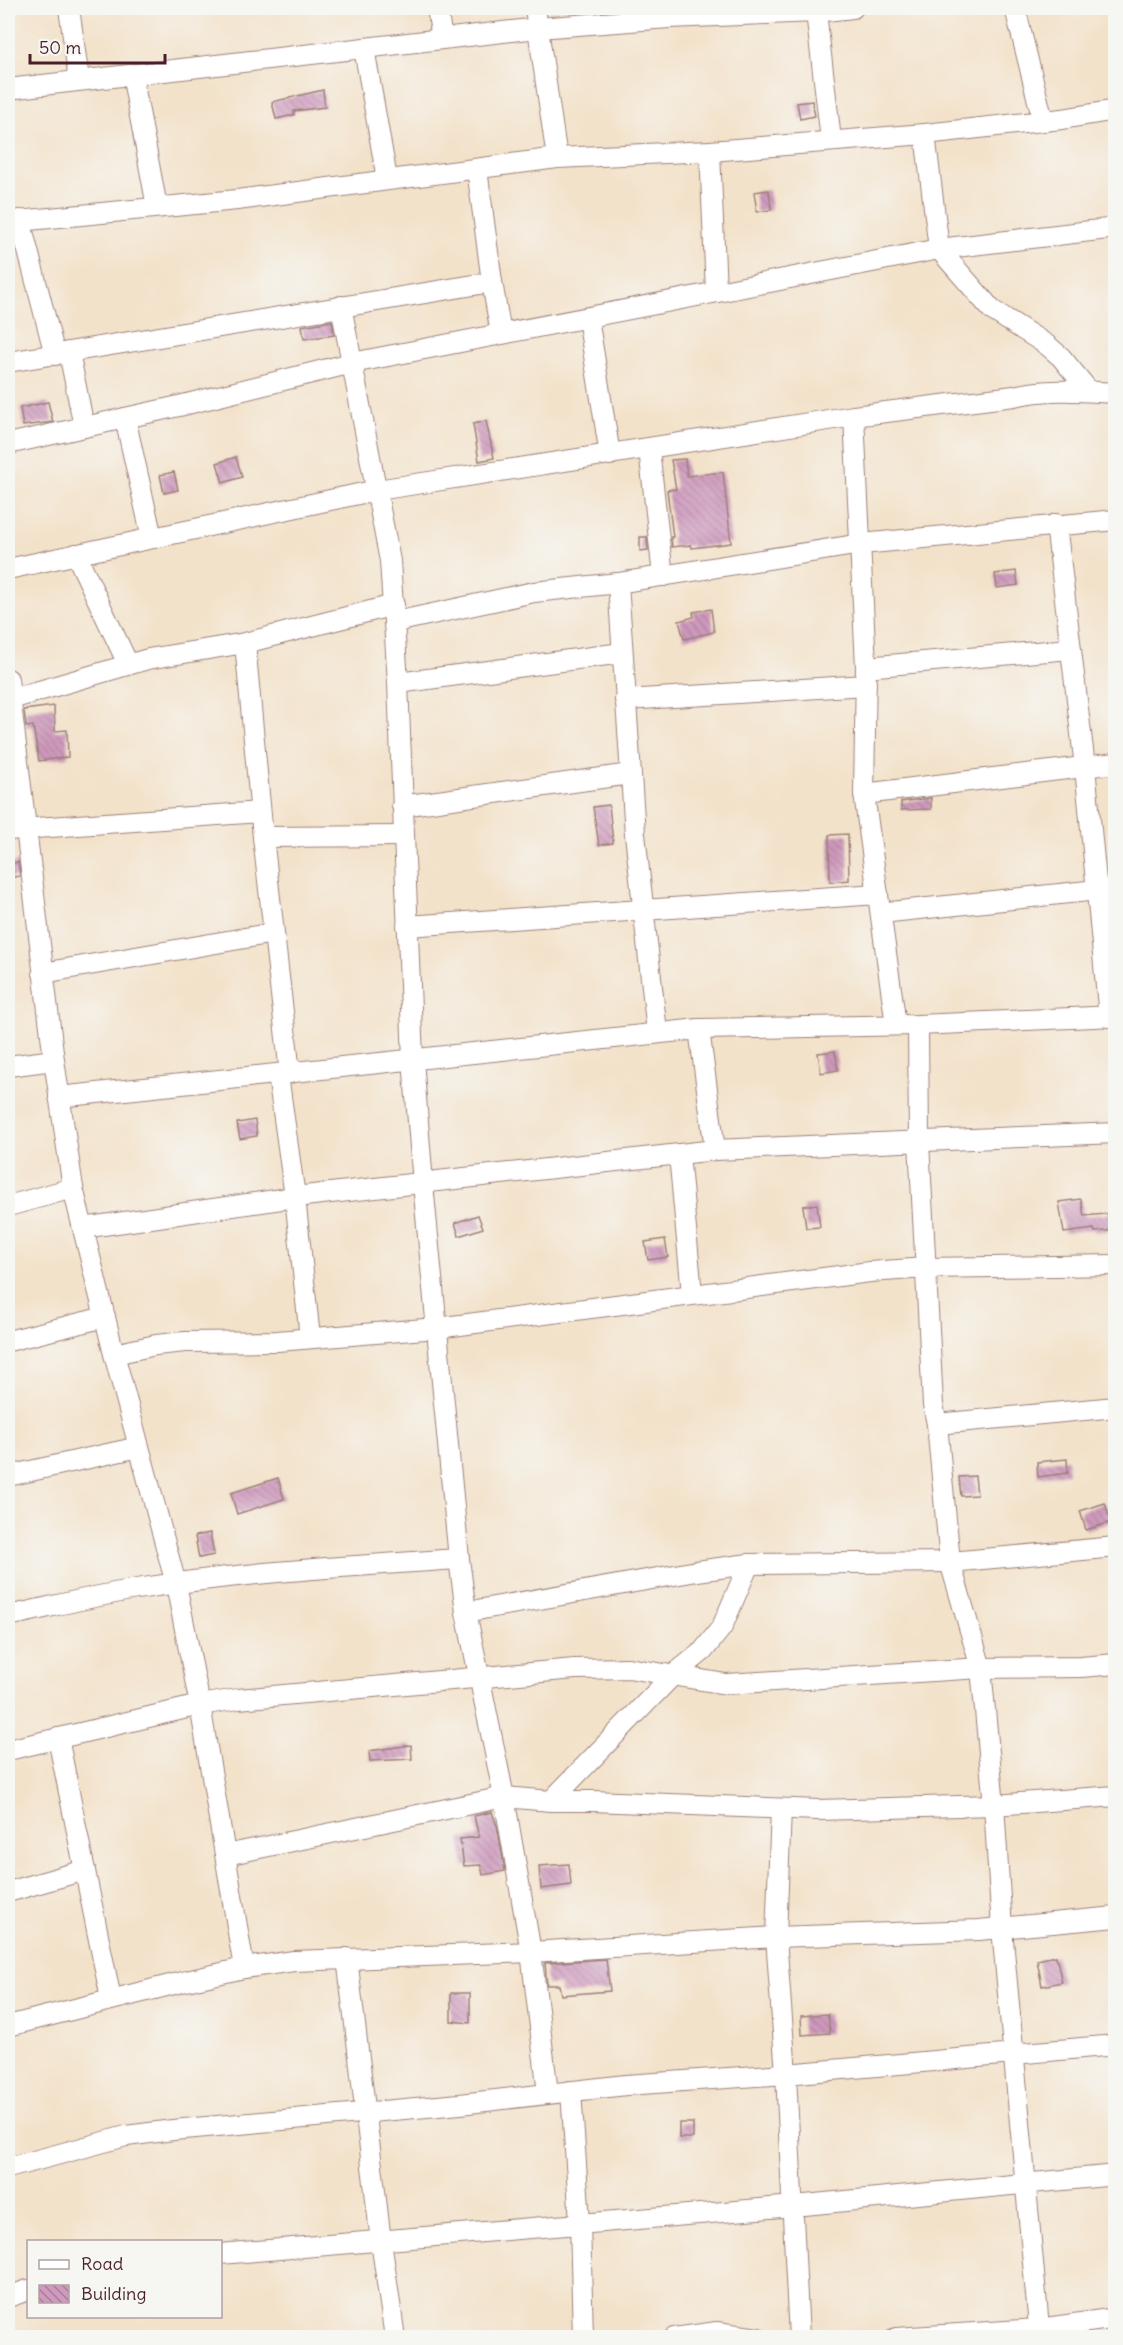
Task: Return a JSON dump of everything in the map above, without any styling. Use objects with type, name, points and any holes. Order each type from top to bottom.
[{"type":"street","points":[[69,8],[79,80]]},
{"type":"street","points":[[437,8],[442,39]]},
{"type":"street","points":[[535,8],[556,158]]},
{"type":"street","points":[[8,89],[538,28],[853,8]]},
{"type":"street","points":[[1015,8],[1043,121]]},
{"type":"street","points":[[816,10],[831,140]]},
{"type":"street","points":[[364,48],[387,179]]},
{"type":"street","points":[[132,74],[156,207]]},
{"type":"street","points":[[84,427],[62,353],[14,221],[237,200],[556,158],[710,151],[925,134],[1043,121],[1116,110]]},
{"type":"street","points":[[925,134],[939,249],[993,310],[1047,345],[1061,357],[1089,391]]},
{"type":"street","points":[[710,151],[716,292]]},
{"type":"street","points":[[477,169],[501,334]]},
{"type":"street","points":[[8,444],[352,363],[716,292],[939,249],[1116,228]]},
{"type":"street","points":[[8,362],[492,282]]},
{"type":"street","points":[[341,306],[390,561],[398,683],[413,1060],[459,1559],[466,1612],[504,1797],[531,1952],[548,2093]]},
{"type":"street","points":[[588,318],[610,455]]},
{"type":"street","points":[[8,569],[377,490],[854,416],[1014,396],[1043,390],[1116,393]]},
{"type":"street","points":[[854,416],[866,676],[864,794],[896,1025]]},
{"type":"street","points":[[125,418],[152,538]]},
{"type":"street","points":[[649,449],[663,576]]},
{"type":"street","points":[[9,699],[148,659],[394,614],[534,592],[618,583],[861,544],[1116,520]]},
{"type":"street","points":[[59,1097],[657,1032],[1112,1017],[1107,889],[1085,767],[1056,524]]},
{"type":"street","points":[[76,554],[128,664]]},
{"type":"street","points":[[618,583],[630,774],[657,1032]]},
{"type":"street","points":[[245,643],[262,837],[274,933],[284,1074],[310,1338]]},
{"type":"street","points":[[625,700],[866,676],[1070,649]]},
{"type":"street","points":[[398,683],[622,653]]},
{"type":"street","points":[[8,679],[16,829],[43,973],[73,1188],[114,1354],[176,1584],[200,1706],[244,1968]]},
{"type":"street","points":[[864,794],[1116,763]]},
{"type":"street","points":[[402,806],[630,774]]},
{"type":"street","points":[[16,829],[260,812]]},
{"type":"street","points":[[262,837],[403,837]]},
{"type":"street","points":[[407,926],[643,908],[880,904],[1107,889]]},
{"type":"street","points":[[43,973],[274,933]]},
{"type":"street","points":[[918,1025],[919,1142],[933,1405],[938,1424],[950,1562],[981,1668],[994,1805],[1002,1929],[1040,2333]]},
{"type":"street","points":[[699,1029],[714,1150]]},
{"type":"street","points":[[8,1066],[54,1060]]},
{"type":"street","points":[[83,1228],[295,1197],[714,1150],[1116,1133]]},
{"type":"street","points":[[679,1154],[692,1293]]},
{"type":"street","points":[[8,1206],[73,1188]]},
{"type":"street","points":[[114,1354],[156,1345],[185,1342],[277,1341],[437,1328],[692,1293],[870,1272],[926,1268],[1116,1265]]},
{"type":"street","points":[[8,1341],[105,1317]]},
{"type":"street","points":[[938,1424],[1116,1407]]},
{"type":"street","points":[[8,1476],[139,1447]]},
{"type":"street","points":[[466,1612],[749,1564],[950,1562],[1116,1547]]},
{"type":"street","points":[[8,1616],[105,1594],[176,1584],[318,1569],[459,1559]]},
{"type":"street","points":[[551,1801],[672,1676],[703,1651],[722,1627],[749,1564]]},
{"type":"street","points":[[8,1750],[238,1699],[480,1677],[628,1668],[726,1683],[757,1683],[981,1668],[1116,1664]]},
{"type":"street","points":[[58,1738],[111,1999]]},
{"type":"street","points":[[226,1855],[504,1797],[551,1801],[818,1810],[994,1805],[1116,1796]]},
{"type":"street","points":[[781,1809],[776,1937],[794,2206],[799,2337]]},
{"type":"street","points":[[8,1892],[85,1870]]},
{"type":"street","points":[[8,2026],[244,1968],[294,1961],[531,1952],[776,1937],[1002,1929],[1116,1917]]},
{"type":"street","points":[[347,1958],[381,2241],[395,2337]]},
{"type":"street","points":[[8,2168],[126,2136],[482,2102],[548,2093],[1014,2056],[1116,2045]]},
{"type":"street","points":[[571,2091],[580,2222],[584,2337]]},
{"type":"street","points":[[222,2254],[580,2222],[794,2206],[1116,2175]]},
{"type":"street","points":[[8,2297],[27,2290]]},
{"type":"street","points":[[896,2337],[1040,2333],[1116,2318]]},
{"type":"street","points":[[674,2337],[717,2332],[758,2337]]},
{"type":"building","points":[[323,90],[325,107],[294,111],[294,115],[276,119],[272,102]]},
{"type":"building","points":[[812,101],[815,116],[800,119],[797,103]]},
{"type":"building","points":[[769,190],[771,210],[757,212],[754,192]]},
{"type":"building","points":[[332,321],[334,335],[304,339],[302,326]]},
{"type":"building","points":[[48,402],[53,422],[23,426],[20,408]]},
{"type":"building","points":[[486,421],[494,458],[479,461],[473,424]]},
{"type":"building","points":[[236,457],[242,477],[223,483],[217,463]]},
{"type":"building","points":[[685,459],[687,476],[723,472],[731,543],[692,548],[691,545],[672,547],[671,537],[673,537],[667,490],[676,489],[671,460]]},
{"type":"building","points":[[174,472],[178,490],[164,493],[160,475]]},
{"type":"building","points":[[640,537],[647,537],[648,550],[640,551]]},
{"type":"building","points":[[1016,571],[1018,585],[997,588],[995,574]]},
{"type":"building","points":[[711,609],[714,632],[684,639],[679,621],[694,617],[693,612]]},
{"type":"building","points":[[54,706],[55,731],[67,730],[68,757],[39,761],[33,726],[26,727],[24,710]]},
{"type":"building","points":[[931,798],[931,809],[901,810],[901,802]]},
{"type":"building","points":[[609,805],[613,843],[599,845],[593,807]]},
{"type":"building","points":[[848,834],[849,880],[830,882],[829,835]]},
{"type":"building","points":[[18,862],[20,876],[8,878],[8,864]]},
{"type":"building","points":[[835,1051],[838,1070],[821,1073],[818,1053]]},
{"type":"building","points":[[255,1120],[257,1136],[240,1139],[237,1123]]},
{"type":"building","points":[[1081,1199],[1084,1216],[1116,1213],[1116,1230],[1095,1232],[1094,1229],[1064,1233],[1059,1202]]},
{"type":"building","points":[[817,1204],[820,1227],[806,1228],[803,1206]]},
{"type":"building","points":[[478,1215],[483,1228],[459,1236],[455,1223]]},
{"type":"building","points":[[665,1239],[668,1257],[648,1260],[645,1242]]},
{"type":"building","points":[[1067,1459],[1068,1473],[1038,1477],[1037,1462]]},
{"type":"building","points":[[975,1476],[977,1495],[961,1496],[959,1477]]},
{"type":"building","points":[[278,1478],[284,1499],[237,1514],[231,1493]]},
{"type":"building","points":[[1105,1503],[1111,1522],[1086,1530],[1080,1511]]},
{"type":"building","points":[[210,1533],[214,1555],[199,1558],[195,1536]]},
{"type":"building","points":[[411,1745],[412,1759],[370,1761],[369,1751]]},
{"type":"building","points":[[492,1812],[497,1826],[505,1871],[483,1875],[481,1865],[464,1866],[460,1839],[479,1837],[474,1816]]},
{"type":"building","points":[[569,1864],[571,1885],[541,1889],[539,1866]]},
{"type":"building","points":[[1056,1956],[1062,1982],[1042,1986],[1037,1960]]},
{"type":"building","points":[[606,1959],[610,1991],[561,1995],[559,1985],[547,1985],[545,1963]]},
{"type":"building","points":[[451,1993],[470,1993],[470,2023],[451,2021]]},
{"type":"building","points":[[828,2014],[830,2033],[802,2035],[801,2016]]},
{"type":"building","points":[[679,2123],[693,2123],[693,2138],[679,2138]]}]
